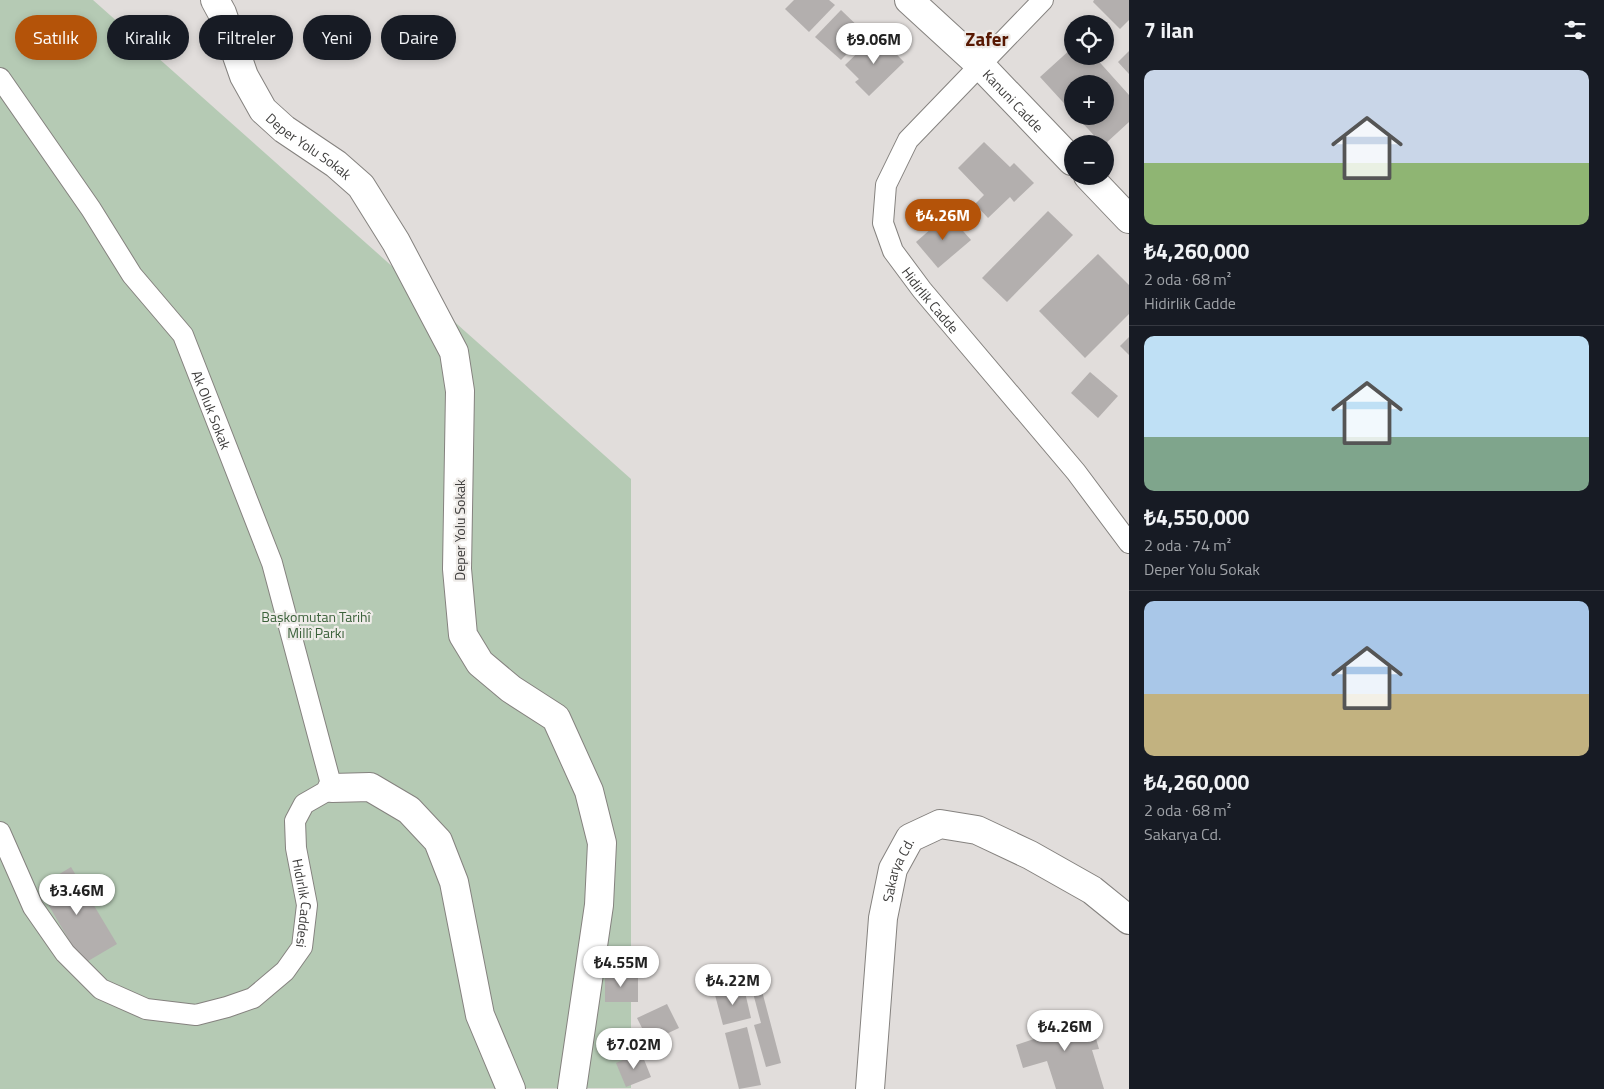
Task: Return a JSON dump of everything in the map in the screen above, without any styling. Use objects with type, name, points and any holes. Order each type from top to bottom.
[{"type":"street","name":"Deper Yolu Sokak","points":[[215,0],[222,13],[233,50],[244,76],[263,110],[284,129],[336,164],[361,186],[396,242],[454,352],[460,391],[457,569],[463,636],[480,663],[511,689],[556,718],[589,791],[602,843],[599,906],[572,1089]]},
{"type":"street","name":"Kanuni Cadde","points":[[909,0],[981,66],[1064,153]]},
{"type":"street","name":"Hidirlik Cadde","points":[[1043,0],[908,140],[886,185],[883,223],[893,251],[922,290],[1076,472],[1129,543]]},
{"type":"street","name":"Ak Oluk Sokak","points":[[0,78],[91,210],[132,275],[183,334],[272,563],[332,788]]},
{"type":"street","points":[[1097,185],[1129,219]]},
{"type":"street","points":[[332,788],[370,787],[409,810],[438,841],[454,882],[480,1015],[506,1079],[533,1089]]},
{"type":"street","name":"Hıdırlık Caddesi","points":[[0,832],[33,907],[65,953],[101,989],[146,1009],[196,1015],[253,998],[285,971],[302,947],[307,906],[296,848],[295,821],[304,804],[332,788]]},
{"type":"street","name":"Sakarya Cd.","points":[[870,1089],[882,918],[893,869],[910,838],[940,824],[977,830],[1030,855],[1092,890],[1129,920]]},
{"type":"street","points":[[1092,890],[1129,913]]},
{"type":"green space","name":"Başkomutan Tarihî Millî Parkı","points":[[0,0],[93,0],[110,15],[107,15],[107,60],[160,60],[631,479],[631,1088],[0,1089]]},
{"type":"building","points":[[794,0],[829,0],[835,5],[809,32],[785,9]]},
{"type":"building","points":[[1094,0],[1129,0],[1129,20],[1120,29],[1114,23],[1114,15],[1106,15],[1093,2]]},
{"type":"building","points":[[841,10],[866,34],[841,60],[815,37]]},
{"type":"building","points":[[877,34],[904,62],[869,96],[855,82],[859,79],[845,65]]},
{"type":"building","points":[[1129,51],[1129,74],[1118,62]]},
{"type":"building","points":[[1064,55],[1064,65],[1102,65],[1111,75],[1064,75],[1064,103],[1040,77]]},
{"type":"building","points":[[1114,78],[1129,95],[1129,122],[1114,136],[1094,135],[1084,125],[1114,125]]},
{"type":"building","points":[[984,142],[1010,167],[1014,163],[1034,183],[1014,202],[1010,197],[988,218],[975,204],[984,195],[958,168]]},
{"type":"building","points":[[1048,211],[1073,235],[1007,302],[982,278]]},
{"type":"building","points":[[948,214],[971,240],[938,268],[916,242]]},
{"type":"building","points":[[1098,254],[1129,285],[1129,314],[1085,358],[1039,311]]},
{"type":"building","points":[[1129,337],[1129,355],[1120,346]]},
{"type":"building","points":[[1090,372],[1118,396],[1098,418],[1071,393]]},
{"type":"building","points":[[71,867],[117,944],[83,964],[38,887]]},
{"type":"building","points":[[605,975],[638,975],[638,1002],[605,1002]]},
{"type":"building","points":[[744,988],[751,1018],[723,1025],[715,995]]},
{"type":"building","points":[[762,991],[781,1063],[766,1067],[754,1025],[761,1023],[753,993]]},
{"type":"building","points":[[667,1004],[679,1028],[649,1042],[637,1018]]},
{"type":"building","points":[[1069,1010],[1073,1023],[1090,1018],[1099,1049],[1092,1050],[1104,1089],[1056,1089],[1047,1061],[1023,1068],[1016,1045],[1040,1037],[1035,1021]]},
{"type":"building","points":[[747,1027],[761,1085],[739,1089],[725,1033]]},
{"type":"building","points":[[641,1052],[651,1077],[626,1087],[616,1063]]},
{"type":"district","name":"Zafer","points":[[987,38]]}]
